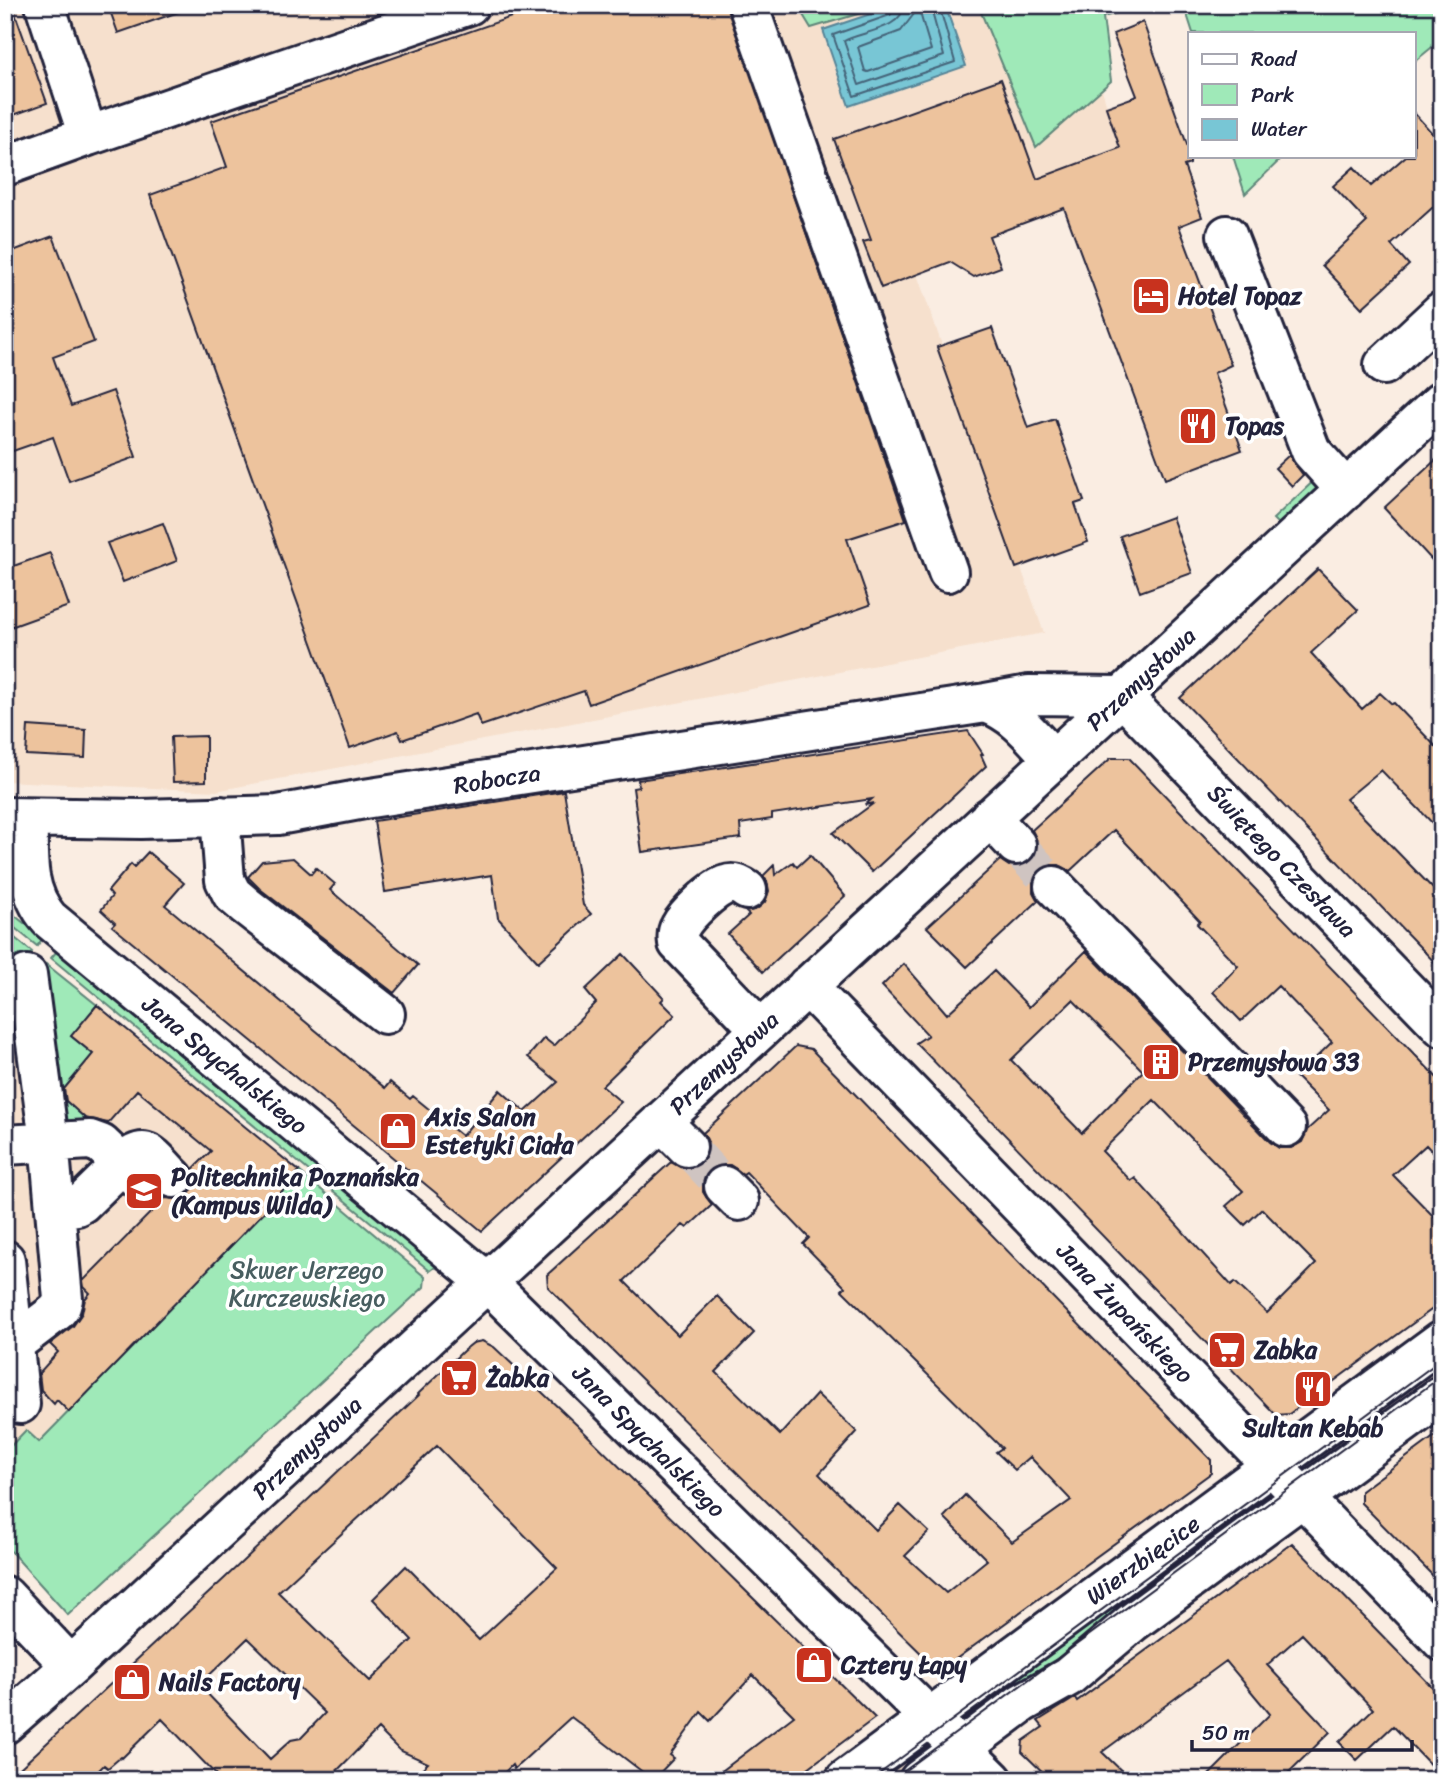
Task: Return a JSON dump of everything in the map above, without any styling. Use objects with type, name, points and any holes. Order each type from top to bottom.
[{"type":"street","points":[[45,5],[88,136]]},
{"type":"street","points":[[5,166],[468,5]]},
{"type":"street","points":[[748,5],[948,572]]},
{"type":"street","points":[[1227,235],[1311,451],[1346,490]]},
{"type":"street","points":[[1384,365],[1442,312]]},
{"type":"street","name":"Przemysłowa","points":[[5,1724],[71,1667],[487,1282],[674,1134],[760,1029],[1442,401]]},
{"type":"street","name":"Robocza","points":[[17,817],[141,819],[278,815],[364,799],[1029,695],[1122,696]]},
{"type":"street","name":"Świętego Czesława","points":[[1122,696],[1442,1027]]},
{"type":"street","points":[[986,703],[1003,709],[1018,720],[1053,759]]},
{"type":"street","points":[[220,816],[223,873],[232,894],[386,1014]]},
{"type":"street","name":"Jana Spychalskiego","points":[[17,817],[31,888],[38,906],[61,930],[487,1282],[992,1780]]},
{"type":"street","points":[[990,817],[1016,845]]},
{"type":"street","points":[[747,890],[732,884],[718,887],[685,919],[679,928],[677,939],[760,1029]]},
{"type":"street","points":[[1054,886],[1286,1127]]},
{"type":"street","points":[[14,1344],[61,1306],[63,1299],[49,1141],[16,977],[61,930]]},
{"type":"street","name":"Jana Żupańskiego","points":[[807,986],[1442,1641]]},
{"type":"street","points":[[5,1145],[90,1140],[102,1144],[122,1164]]},
{"type":"street","points":[[56,1208],[78,1206],[134,1153],[141,1150],[147,1152],[166,1188]]},
{"type":"street","points":[[5,1260],[20,1404]]},
{"type":"street","name":"Wierzbięcice","points":[[845,1780],[1442,1340]]},
{"type":"street","points":[[1272,1465],[1318,1448],[1442,1358]]},
{"type":"street","name":"Wierzbięcice","points":[[919,1780],[1022,1703],[1068,1678],[1133,1622],[1442,1395]]},
{"type":"street","points":[[5,1596],[71,1667]]},
{"type":"shaded area","points":[[5,5],[1077,5],[1119,147],[902,232],[1044,633],[216,791],[5,781]]},
{"type":"shaded area","name":"Politechnika Poznańska (Kampus Wilda)","points":[[5,930],[299,1171],[266,1210],[5,1477]]},
{"type":"shaded area","points":[[1442,1350],[1442,1387],[1307,1477],[1292,1458]]},
{"type":"shaded area","points":[[923,1737],[936,1751],[908,1780],[856,1780]]},
{"type":"green space","points":[[797,5],[888,5],[811,28]]},
{"type":"green space","points":[[978,5],[1145,5],[1103,17],[1111,81],[1036,147]]},
{"type":"green space","points":[[1184,5],[1442,5],[1442,39],[1416,60],[1416,32],[1193,32]]},
{"type":"green space","points":[[1234,158],[1282,158],[1245,194]]},
{"type":"green space","points":[[1318,477],[1321,490],[1281,527],[1273,519]]},
{"type":"green space","points":[[5,908],[43,938],[37,946],[5,920]]},
{"type":"green space","points":[[5,930],[32,952],[21,966],[12,967],[5,961]]},
{"type":"green space","points":[[57,951],[438,1265],[430,1271],[51,958]]},
{"type":"green space","points":[[46,964],[97,1005],[71,1036],[93,1054],[59,1095],[101,1132],[27,1125],[19,1007],[5,1008],[5,999],[20,998]]},
{"type":"green space","name":"Skwer Jerzego Kurczewskiego","points":[[299,1171],[425,1277],[424,1287],[68,1615],[5,1545],[5,1452],[26,1430],[39,1442],[266,1210]]},
{"type":"green space","points":[[1234,1507],[1246,1524],[999,1706],[987,1689]]},
{"type":"water","points":[[897,5],[945,5],[966,66],[849,106],[823,30]]},
{"type":"building","points":[[5,5],[12,5],[47,103],[5,118]]},
{"type":"building","points":[[108,5],[186,5],[187,9],[118,33]]},
{"type":"building","points":[[546,5],[727,5],[906,520],[847,539],[870,605],[589,704],[584,691],[481,726],[476,714],[402,740],[398,731],[350,748],[150,195],[227,167],[211,121]]},
{"type":"building","points":[[1143,22],[1188,147],[1190,164],[1184,166],[1202,217],[1179,226],[1231,365],[1214,373],[1242,450],[1165,479],[1064,208],[989,236],[1001,267],[974,277],[950,262],[881,288],[863,242],[871,240],[834,139],[1001,79],[1037,179],[1120,148],[1106,107],[1137,96],[1113,34]]},
{"type":"building","points":[[1416,115],[1442,144],[1442,199],[1391,245],[1409,265],[1362,308],[1322,265],[1367,222],[1333,186],[1354,167],[1371,186],[1404,158],[1416,158]]},
{"type":"building","points":[[53,236],[94,342],[53,357],[71,406],[113,391],[136,457],[69,481],[53,437],[10,452],[5,438],[5,254]]},
{"type":"building","points":[[992,328],[1028,428],[1055,419],[1084,501],[1075,504],[1088,542],[1016,568],[937,347]]},
{"type":"building","points":[[1442,454],[1442,571],[1384,508]]},
{"type":"building","points":[[1289,455],[1303,475],[1292,486],[1275,468]]},
{"type":"building","points":[[1172,517],[1192,573],[1140,592],[1120,536]]},
{"type":"building","points":[[163,523],[177,561],[123,582],[107,543]]},
{"type":"building","points":[[50,553],[69,606],[5,629],[5,569]]},
{"type":"building","points":[[1318,569],[1358,610],[1311,653],[1362,709],[1380,693],[1394,703],[1442,753],[1442,833],[1381,770],[1346,799],[1442,898],[1442,970],[1180,698]]},
{"type":"building","points":[[28,726],[86,730],[85,758],[26,755]]},
{"type":"building","points":[[968,731],[983,754],[981,755],[986,766],[872,872],[833,833],[874,803],[865,805],[872,799],[772,814],[772,819],[740,824],[741,838],[642,852],[633,788],[639,787],[638,780]]},
{"type":"building","points":[[206,736],[206,781],[173,782],[171,737]]},
{"type":"building","points":[[1111,758],[1129,758],[1442,1083],[1442,1162],[1426,1145],[1393,1175],[1442,1225],[1442,1302],[1289,1414],[1276,1415],[916,1043],[928,1035],[882,986],[904,964],[947,1014],[994,971],[1029,1007],[1086,951],[1270,1142],[1279,1148],[1291,1148],[1302,1142],[1307,1130],[1329,1110],[1296,1077],[1332,1042],[1278,986],[1241,1021],[1213,992],[1238,966],[1197,924],[1200,921],[1114,830],[1070,871],[1059,865],[1049,865],[1039,870],[1033,881],[1033,892],[1038,901],[967,967],[927,927],[1000,860],[1009,866],[1020,866],[1031,861],[1037,851],[1037,841],[1032,830]],"holes":[[[1073,1000],[1143,1071],[1082,1133],[1011,1060]],[[1154,1100],[1243,1191],[1226,1206],[1245,1225],[1262,1209],[1316,1264],[1267,1313],[1235,1282],[1231,1285],[1135,1178],[1131,1181],[1102,1151]]]},
{"type":"building","points":[[564,791],[583,905],[591,914],[538,962],[498,918],[492,875],[385,892],[374,821]]},
{"type":"building","points":[[148,852],[184,883],[165,905],[385,1088],[390,1082],[410,1099],[413,1096],[462,1136],[500,1090],[525,1112],[558,1082],[528,1057],[544,1038],[554,1046],[596,1003],[585,990],[623,954],[664,998],[661,1001],[675,1015],[602,1086],[621,1102],[482,1231],[112,926],[115,923],[101,910],[112,896],[108,891],[131,864],[134,867]]},
{"type":"building","points":[[810,855],[845,896],[763,972],[728,934],[749,915],[746,912],[757,909],[765,902],[769,891],[763,876],[774,865],[775,875],[793,862],[797,867]]},
{"type":"building","points":[[293,858],[311,874],[316,868],[335,884],[330,890],[418,965],[394,993],[248,877],[262,861]]},
{"type":"building","points":[[97,1005],[299,1171],[266,1210],[69,1412],[57,1400],[54,1404],[41,1390],[39,1373],[58,1352],[50,1344],[73,1326],[82,1313],[85,1299],[90,1293],[84,1287],[83,1281],[165,1198],[179,1199],[190,1193],[195,1183],[193,1169],[211,1151],[137,1090],[108,1123],[85,1118],[66,1101],[64,1089],[93,1054],[71,1036]]},
{"type":"building","points":[[796,1046],[811,1049],[1211,1460],[1211,1473],[945,1667],[934,1666],[548,1287],[547,1275],[671,1162],[682,1168],[693,1168],[702,1163],[708,1152],[708,1142],[703,1133]],"holes":[[[718,1165],[730,1165],[743,1174],[746,1172],[809,1238],[803,1244],[845,1287],[842,1290],[1002,1448],[996,1452],[1015,1470],[1030,1457],[1071,1500],[1012,1542],[965,1495],[944,1517],[987,1560],[946,1593],[905,1556],[929,1532],[900,1505],[876,1530],[819,1474],[857,1432],[817,1394],[780,1435],[716,1372],[754,1333],[717,1296],[678,1335],[624,1281],[683,1225],[687,1228],[712,1205],[703,1192],[703,1181],[708,1171]]]},
{"type":"building","points":[[482,1341],[494,1347],[875,1718],[792,1780],[710,1780],[794,1716],[753,1675],[710,1721],[701,1712],[670,1755],[674,1758],[653,1780],[571,1717],[514,1769],[512,1765],[497,1780],[410,1780],[428,1763],[399,1750],[378,1729],[328,1780],[221,1780],[162,1719],[122,1758],[108,1768],[104,1765],[89,1780],[7,1780],[225,1578],[473,1343]],"holes":[[[437,1446],[557,1568],[479,1640],[406,1566],[373,1599],[412,1640],[370,1681],[278,1592]],[[248,1638],[325,1713],[301,1738],[291,1740],[270,1759],[199,1685]]]},
{"type":"building","points":[[1442,1431],[1442,1585],[1361,1503],[1361,1491]]},
{"type":"building","points":[[1292,1543],[1442,1697],[1442,1777],[1393,1726],[1357,1760],[1339,1742],[1373,1709],[1302,1634],[1267,1665],[1330,1732],[1281,1780],[1204,1780],[1270,1714],[1226,1661],[1102,1752],[1131,1780],[1051,1780],[1022,1752],[1023,1741],[1043,1727],[1038,1721],[1075,1698],[1077,1701]]},
{"type":"tunnel","points":[[1016,845],[1054,886]]},
{"type":"tunnel","points":[[687,1147],[724,1186]]},
{"type":"tram line","points":[[871,1780],[1442,1359]]},
{"type":"tram line","points":[[892,1780],[1442,1376]]},
{"type":"place","name":"Hotel Topaz","points":[[1151,296]]},
{"type":"place","name":"Topas","points":[[1198,426]]},
{"type":"place","name":"Przemysłowa 33","points":[[1161,1062]]},
{"type":"place","name":"Axis Salon Estetyki Ciała","points":[[398,1131]]},
{"type":"place","name":"Politechnika Poznańska (Kampus Wilda)","points":[[144,1191]]},
{"type":"place","name":"Zabka","points":[[1227,1350]]},
{"type":"place","name":"Żabka","points":[[459,1378]]},
{"type":"place","name":"Sultan Kebab","points":[[1313,1389]]},
{"type":"place","name":"Cztery Łapy","points":[[814,1665]]},
{"type":"place","name":"Nails Factory","points":[[132,1682]]}]
